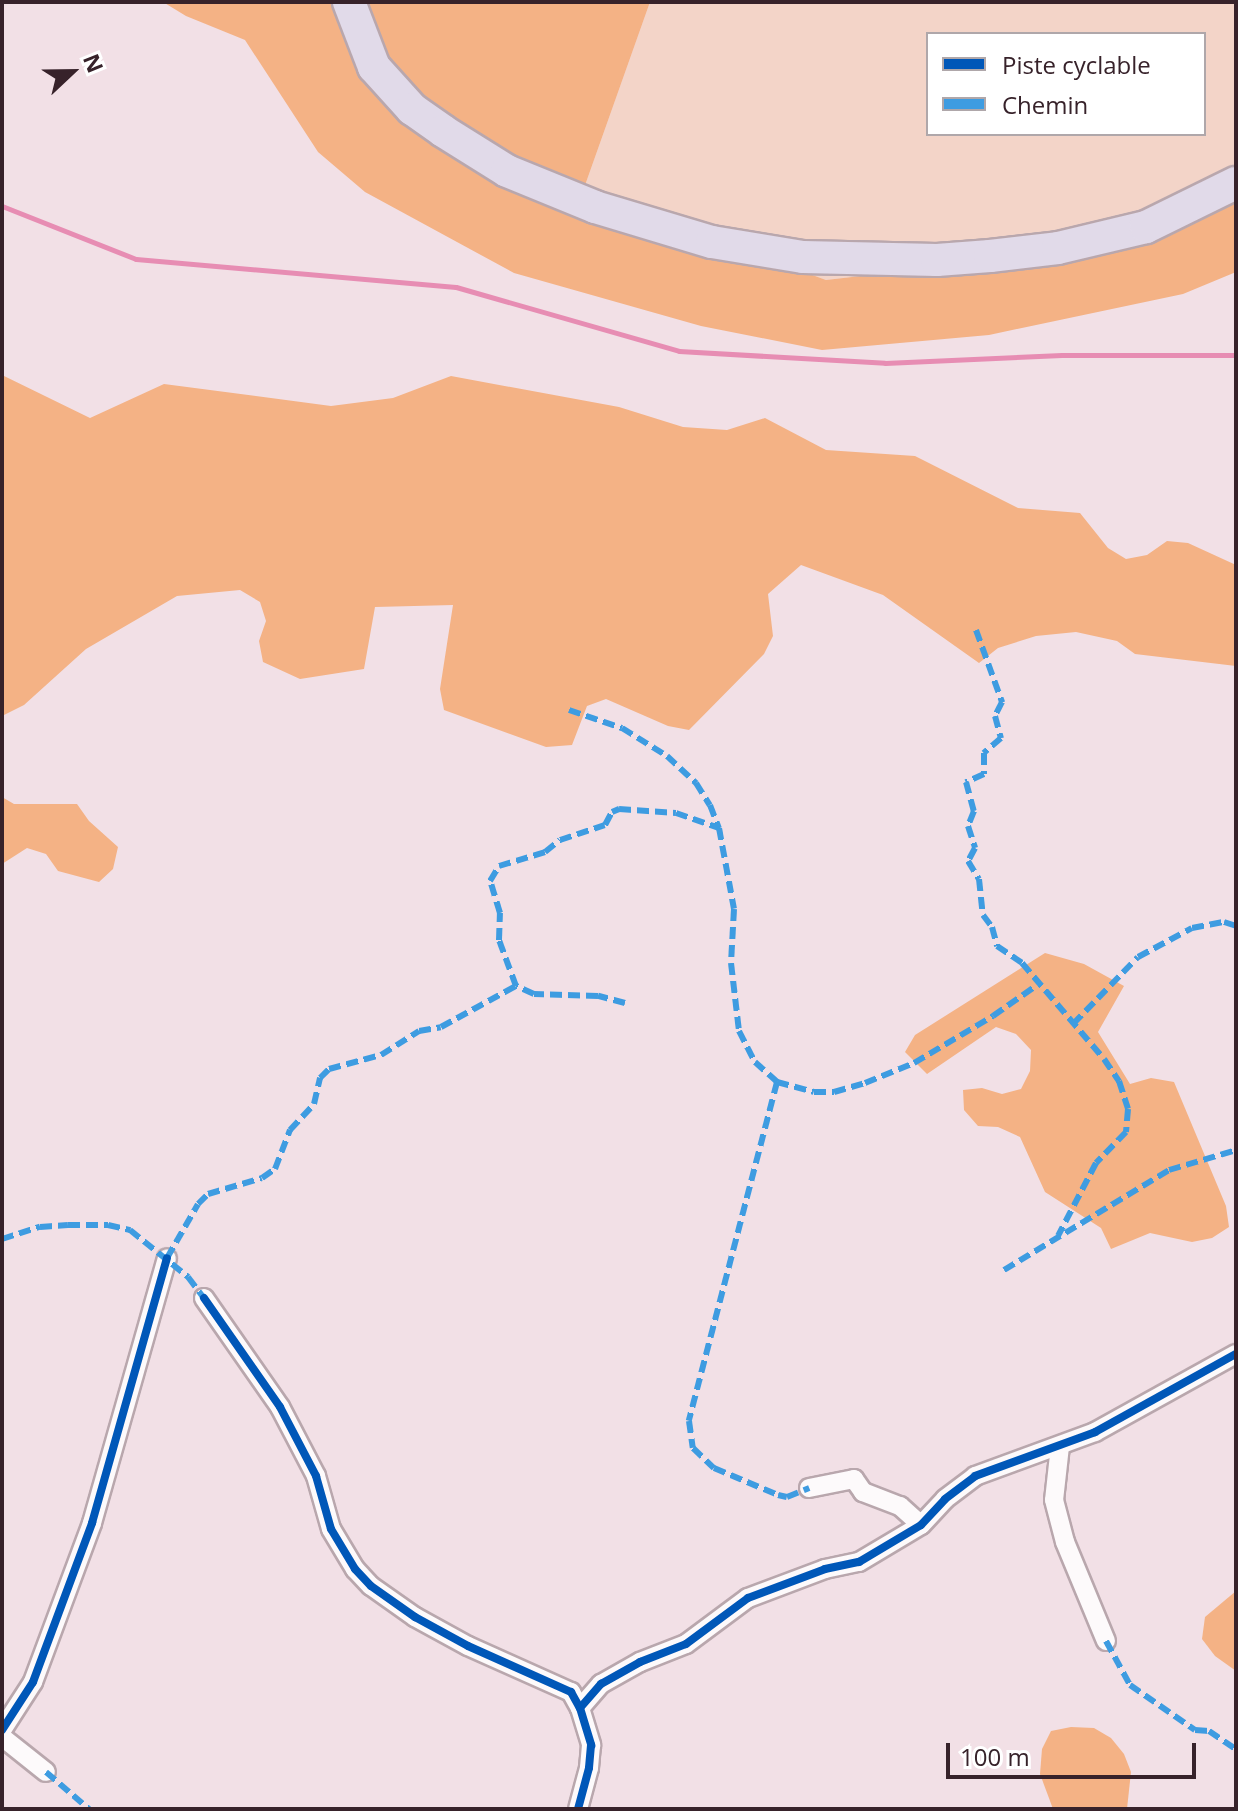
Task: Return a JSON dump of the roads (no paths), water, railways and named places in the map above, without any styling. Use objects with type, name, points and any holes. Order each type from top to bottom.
[{"type":"highway","points":[[349,2],[374,67],[412,109],[443,131],[507,171],[595,207],[712,242],[803,257],[937,260],[990,256],[1058,248],[1146,227],[1236,183]]},
{"type":"street","points":[[2,1730],[33,1682],[92,1523],[167,1258]]},
{"type":"street","points":[[204,1298],[280,1407],[316,1476],[331,1529],[355,1569],[371,1586],[415,1617],[468,1646],[566,1688],[580,1708],[588,1728],[591,1757],[578,1809]]},
{"type":"street","points":[[580,1708],[601,1684],[640,1662],[686,1644],[748,1598],[825,1569],[859,1562],[921,1525],[945,1499],[975,1476],[1109,1425],[1236,1354]]},
{"type":"street","points":[[1060,1446],[1054,1500],[1065,1542],[1106,1641]]},
{"type":"street","points":[[809,1488],[854,1479],[863,1492],[900,1506],[921,1525]]},
{"type":"street","points":[[2,1737],[46,1772]]},
{"type":"waterway","points":[[2,206],[136,259],[456,287],[679,351],[885,363],[1062,355],[1236,355]]}]
